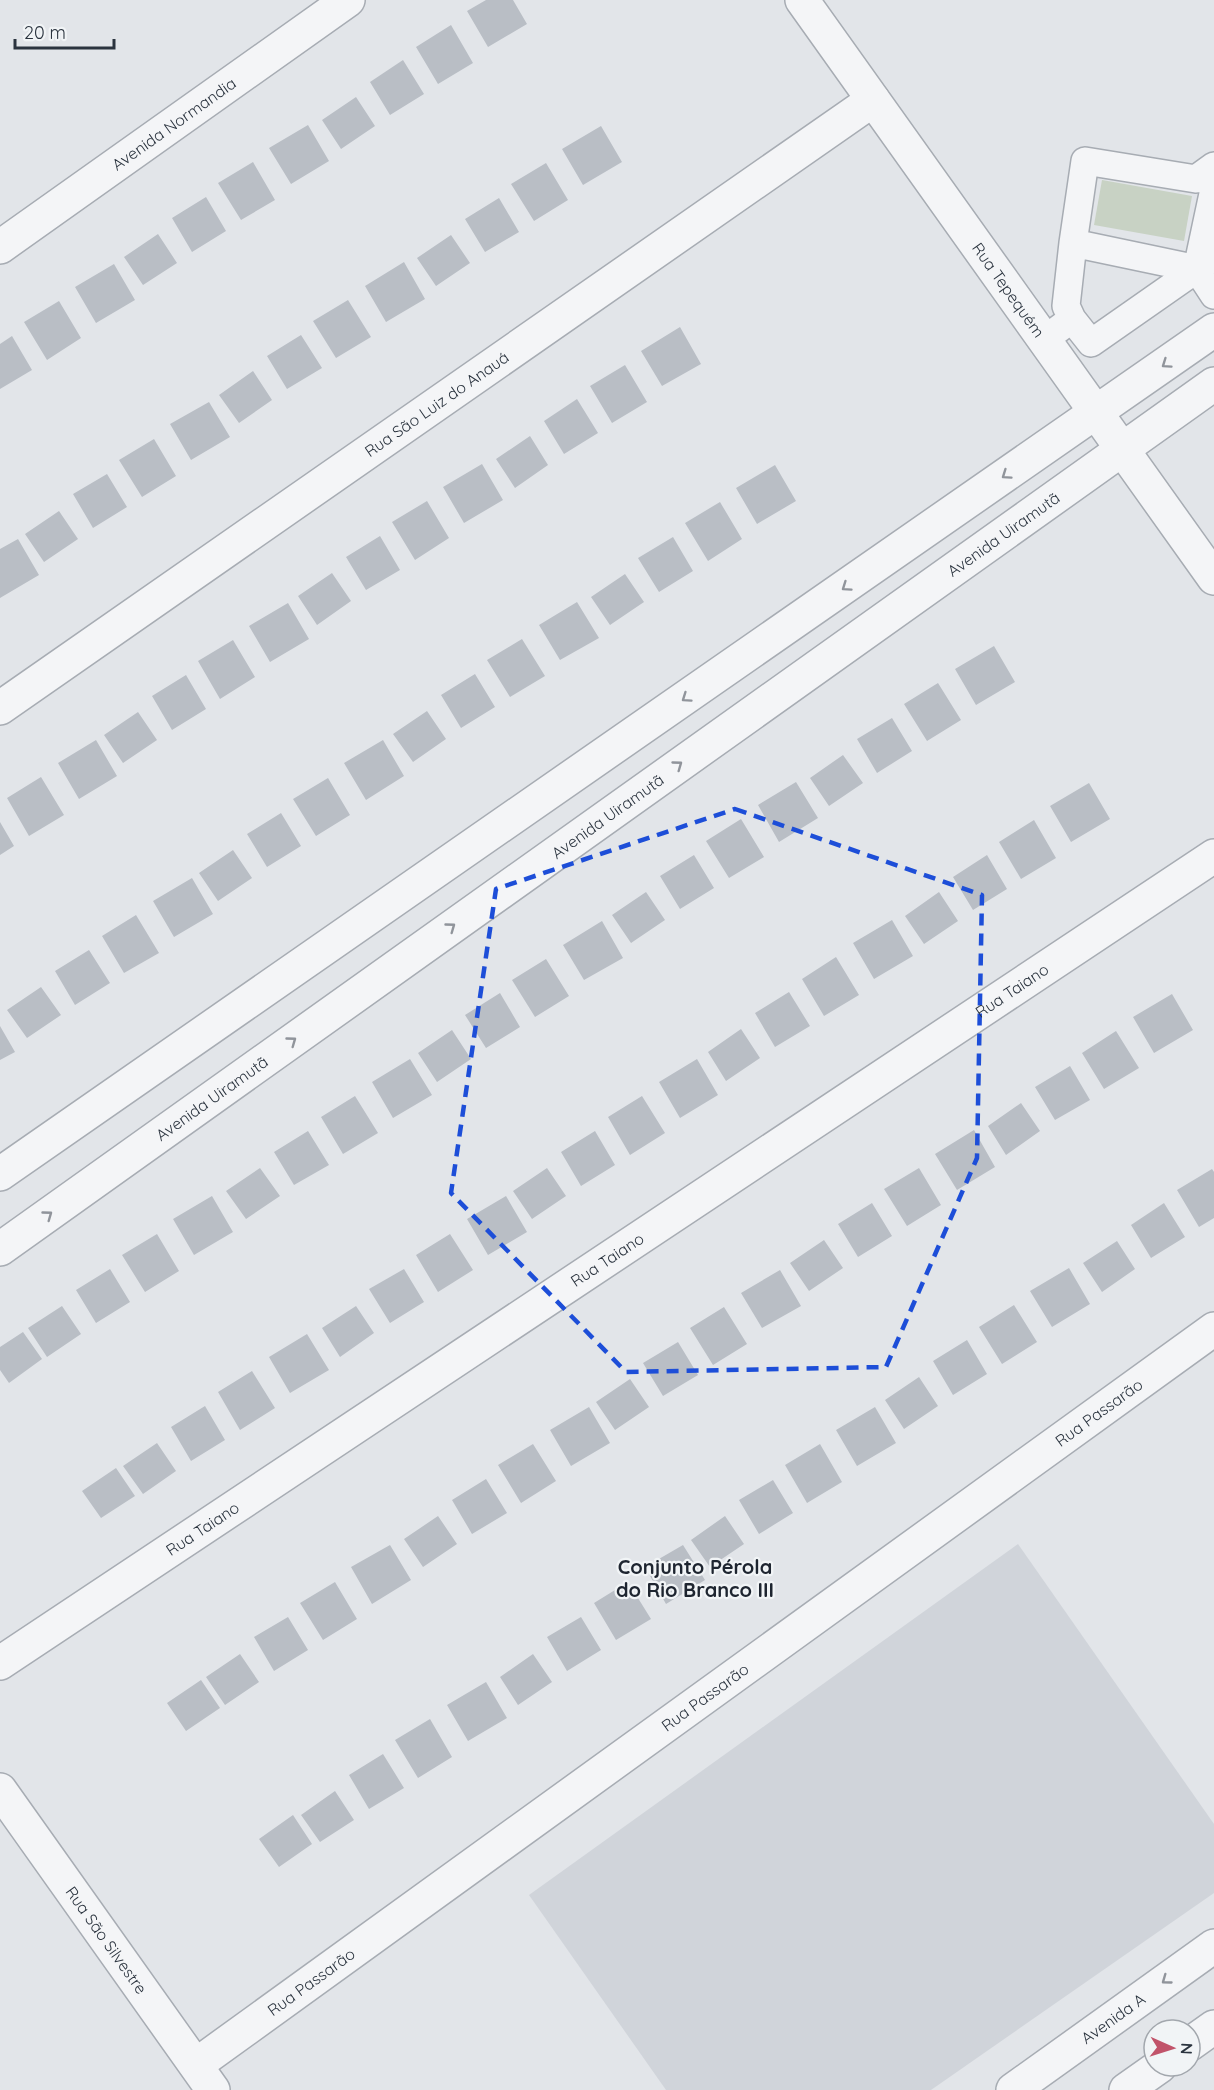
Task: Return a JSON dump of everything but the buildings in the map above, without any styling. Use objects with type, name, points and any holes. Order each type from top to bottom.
[{"type":"street","name":"Avenida Normandia","points":[[0,247],[348,0]]},
{"type":"street","name":"Rua Tepequém","points":[[802,0],[1098,412],[1214,578]]},
{"type":"street","name":"Rua São Luiz do Anauá","points":[[0,708],[873,100]]},
{"type":"street","points":[[1205,263],[1091,343],[1072,319],[1066,306],[1085,161],[1196,179],[1214,166]]},
{"type":"street","points":[[1214,189],[1205,263],[1214,295]]},
{"type":"street","points":[[1073,243],[1205,263]]},
{"type":"street","points":[[1045,339],[1072,319]]},
{"type":"street","points":[[0,1174],[1214,330]]},
{"type":"street","name":"Avenida Uiramutã","points":[[0,1249],[1214,384]]},
{"type":"street","name":"Rua Taiano","points":[[0,1663],[1214,856]]},
{"type":"street","name":"Rua Passarão","points":[[204,2078],[1214,1329]]},
{"type":"street","name":"Rua São Silvestre","points":[[0,1790],[204,2078]]},
{"type":"street","name":"Avenida A","points":[[1013,2090],[1214,1946]]},
{"type":"street","points":[[1126,2090],[1143,2078]]},
{"type":"highlighted area","points":[[735,809],[982,895],[977,1158],[886,1367],[626,1372],[451,1193],[496,889]]},
{"type":"shaded area","points":[[1018,1544],[1214,1824],[1214,1893],[931,2090],[666,2090],[529,1895]]},
{"type":"green space","points":[[1102,180],[1192,196],[1184,241],[1094,225]]},
{"type":"district","name":"Conjunto Pérola do Rio Branco III","points":[[695,1578]]}]
